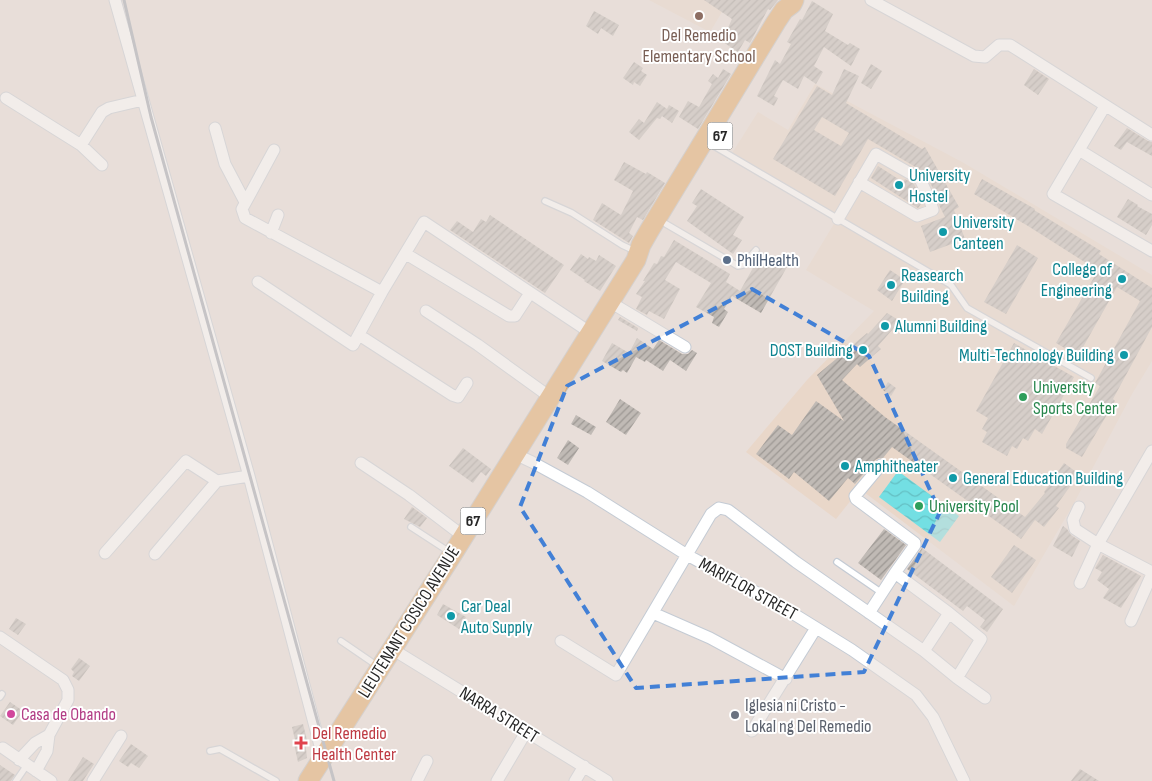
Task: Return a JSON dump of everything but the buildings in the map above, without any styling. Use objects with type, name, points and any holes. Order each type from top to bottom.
[{"type":"main road","name":"LIEUTENANT COSICO AVENUE","points":[[639,256],[649,250],[714,146],[786,26],[793,2]]},
{"type":"main road","name":"LIEUTENANT COSICO AVENUE","points":[[308,781],[639,256],[641,245],[649,231],[776,22],[784,10],[793,2]]},
{"type":"street","points":[[115,0],[249,476],[323,757]]},
{"type":"street","points":[[871,0],[974,56],[985,57],[999,45],[1010,45],[1152,135]]},
{"type":"street","points":[[6,98],[81,145],[102,165]]},
{"type":"street","points":[[81,145],[102,112],[109,108],[143,100]]},
{"type":"street","points":[[1105,106],[1053,194],[1152,251]]},
{"type":"street","points":[[215,128],[225,164],[245,202]]},
{"type":"street","points":[[274,150],[242,209],[246,218],[382,292]]},
{"type":"street","points":[[1079,150],[1152,195]]},
{"type":"street","points":[[838,219],[859,182],[876,154],[920,179],[929,198],[932,210],[917,216],[859,182]]},
{"type":"street","points":[[271,233],[278,215]]},
{"type":"street","points":[[258,282],[353,345],[424,222],[590,333]]},
{"type":"street","points":[[406,254],[509,316],[515,316],[530,292]]},
{"type":"street","points":[[610,302],[685,347]]},
{"type":"street","points":[[426,311],[550,396]]},
{"type":"street","points":[[359,335],[452,395],[458,397],[467,383]]},
{"type":"street","points":[[1080,583],[1098,544],[1152,451]]},
{"type":"street","name":"MARIFLOR STREET","points":[[515,454],[587,492],[687,554],[776,603],[852,650],[916,695],[933,717],[964,781]]},
{"type":"street","points":[[105,553],[186,461],[217,481]]},
{"type":"street","points":[[361,463],[409,495],[463,536]]},
{"type":"street","points":[[869,612],[915,547],[915,543],[856,499],[855,496],[881,465]]},
{"type":"street","points":[[155,554],[217,481],[249,476]]},
{"type":"street","points":[[1079,507],[1073,520],[1075,529],[1098,544],[1152,573],[1131,621]]},
{"type":"street","points":[[561,642],[616,675],[711,514],[718,508],[728,510],[796,562],[924,651],[985,698]]},
{"type":"street","points":[[895,573],[981,639],[957,678]]},
{"type":"street","points":[[924,651],[949,613]]},
{"type":"street","points":[[653,614],[710,638],[786,679]]},
{"type":"street","points":[[752,731],[816,628]]},
{"type":"street","points":[[0,637],[63,680],[68,690],[68,700],[49,734],[47,751],[27,765]]},
{"type":"street","name":"NARRA STREET","points":[[392,649],[607,781]]},
{"type":"street","points":[[497,781],[526,732]]},
{"type":"street","points":[[27,765],[35,743],[49,734]]},
{"type":"street","points":[[93,781],[121,736]]},
{"type":"street","points":[[1,747],[51,781]]},
{"type":"street","points":[[417,781],[427,762]]},
{"type":"street","points":[[575,781],[584,766]]},
{"type":"lane","points":[[714,146],[951,285],[966,308],[1090,378]]},
{"type":"lane","points":[[545,201],[572,213],[639,256]]},
{"type":"lane","points":[[666,224],[738,266],[743,265],[756,250]]},
{"type":"lane","points":[[411,527],[452,554]]},
{"type":"lane","points":[[837,562],[882,593]]},
{"type":"lane","points":[[342,640],[380,668]]},
{"type":"lane","points":[[210,751],[220,750],[276,781]]},
{"type":"lane","points":[[16,781],[27,765]]},
{"type":"highlighted area","points":[[752,289],[869,356],[940,512],[864,672],[636,688],[520,507],[567,386]]},
{"type":"shaded area","name":"Del Remedio Elementary School","points":[[649,0],[729,0],[710,32]]},
{"type":"shaded area","points":[[815,84],[962,162],[1152,275],[1152,361],[1132,394],[1074,503],[1014,606],[860,489],[836,519],[746,452],[807,380],[874,311],[806,270],[837,219],[729,158],[758,112],[788,130]]},
{"type":"water","name":"University Pool","points":[[898,471],[959,516],[940,542],[879,497]]},
{"type":"railway","points":[[124,0],[151,117],[334,781]]},
{"type":"place","name":"Del Remedio Elementary School","points":[[699,16]]},
{"type":"place","name":"University Hostel","points":[[899,185]]},
{"type":"place","name":"University Canteen","points":[[943,232]]},
{"type":"place","name":"PhilHealth","points":[[727,260]]},
{"type":"place","name":"College of Engineering","points":[[1122,279]]},
{"type":"place","name":"Reasearch Building","points":[[891,285]]},
{"type":"place","name":"Alumni Building","points":[[885,326]]},
{"type":"place","name":"DOST Building","points":[[863,350]]},
{"type":"place","name":"Multi-Technology Building","points":[[1124,355]]},
{"type":"place","name":"University Sports Center","points":[[1023,397]]},
{"type":"place","name":"Amphitheater","points":[[845,466]]},
{"type":"place","name":"General Education Building","points":[[953,478]]},
{"type":"place","name":"University Pool","points":[[919,506]]},
{"type":"place","name":"Car Deal Auto Supply","points":[[451,616]]},
{"type":"place","name":"Casa de Obando","points":[[11,714]]},
{"type":"place","name":"Iglesia ni Cristo - Lokal ng Del Remedio","points":[[735,715]]},
{"type":"place","name":"Del Remedio Health Center","points":[[301,743]]}]
